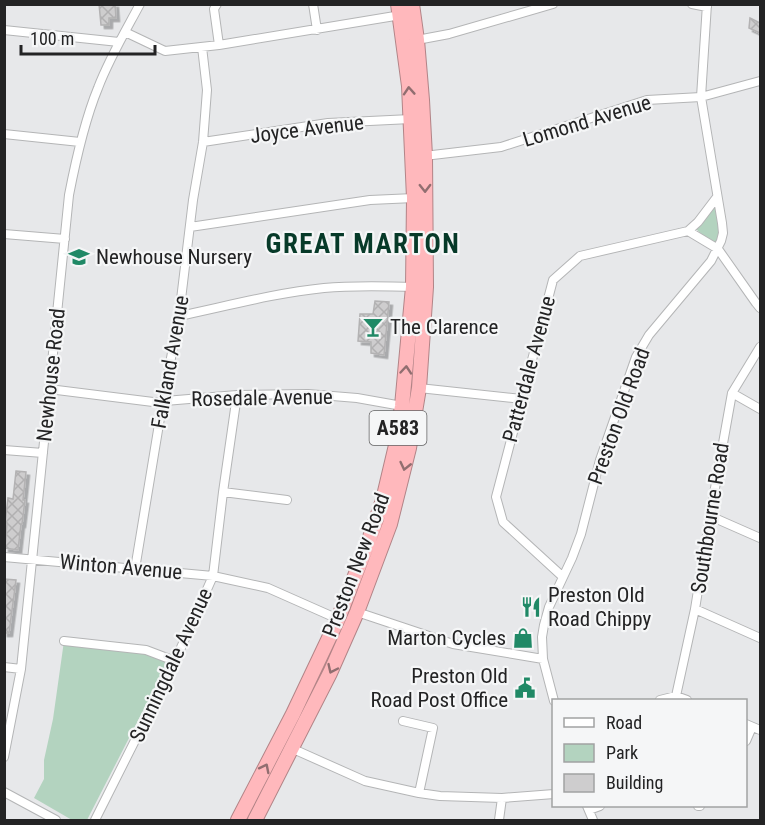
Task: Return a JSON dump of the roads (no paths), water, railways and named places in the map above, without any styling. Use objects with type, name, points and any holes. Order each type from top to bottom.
[{"type":"highway","name":"Preston New Road","points":[[255,820],[330,673],[357,612],[390,524],[409,448],[418,388],[419,156],[422,100],[417,40],[405,9]]},
{"type":"highway","name":"Preston New Road","points":[[238,820],[338,619],[369,543],[383,500],[396,445],[420,287],[414,198],[419,156],[411,119],[405,9]]},
{"type":"street","name":"Newhouse Road","points":[[4,757],[21,669],[69,195],[80,142],[98,88],[140,4]]},
{"type":"street","points":[[217,4],[214,9],[219,45]]},
{"type":"street","points":[[313,4],[317,30]]},
{"type":"street","points":[[417,40],[448,34],[553,4]]},
{"type":"street","points":[[692,4],[707,6]]},
{"type":"street","name":"Preston Old Road","points":[[553,699],[543,659],[544,625],[549,607],[581,534],[600,460],[636,357],[649,335],[711,261],[723,233],[701,97],[707,6]]},
{"type":"street","points":[[126,32],[165,51],[317,30],[405,9]]},
{"type":"street","points":[[4,30],[119,42]]},
{"type":"street","name":"Falkland Avenue","points":[[135,569],[179,316],[203,142],[207,90],[202,47]]},
{"type":"street","name":"Lomond Avenue","points":[[419,156],[501,147],[647,100],[701,97],[760,81]]},
{"type":"street","name":"Joyce Avenue","points":[[203,142],[328,123],[411,119]]},
{"type":"street","points":[[4,134],[80,142]]},
{"type":"street","points":[[717,197],[688,231],[718,249],[760,308]]},
{"type":"street","points":[[190,227],[370,200],[414,198]]},
{"type":"street","name":"Patterdale Avenue","points":[[563,577],[503,522],[496,497],[553,280],[580,256],[688,231]]},
{"type":"street","points":[[4,234],[64,239]]},
{"type":"street","points":[[179,316],[300,291],[355,286],[420,287]]},
{"type":"street","name":"Southbourne Road","points":[[676,696],[695,609],[732,393],[760,347]]},
{"type":"street","points":[[418,388],[522,399]]},
{"type":"street","name":"Rosedale Avenue","points":[[50,389],[153,402],[237,395],[308,394],[357,398],[402,406]]},
{"type":"street","points":[[732,393],[760,409]]},
{"type":"street","name":"Sunningdale Avenue","points":[[95,820],[175,661],[213,576],[237,395]]},
{"type":"street","points":[[4,450],[43,453]]},
{"type":"street","points":[[223,492],[287,500]]},
{"type":"street","points":[[710,516],[760,538]]},
{"type":"street","name":"Winton Avenue","points":[[4,556],[213,576],[268,588],[338,619]]},
{"type":"street","points":[[695,609],[760,638]]},
{"type":"street","points":[[357,612],[453,644],[543,659]]},
{"type":"street","points":[[64,641],[146,650],[175,661]]},
{"type":"street","points":[[4,667],[21,669]]},
{"type":"street","points":[[664,699],[676,696],[684,699]]},
{"type":"street","points":[[403,721],[433,728],[419,793]]},
{"type":"street","points":[[749,725],[760,730]]},
{"type":"street","points":[[278,742],[365,781],[419,793],[502,798],[552,794]]},
{"type":"street","points":[[4,792],[56,820]]},
{"type":"street","points":[[499,820],[502,798]]},
{"type":"street","points":[[588,808],[593,820]]},
{"type":"place","name":"Newhouse Nursery","points":[[79,257]]},
{"type":"place","name":"The Clarence","points":[[373,327]]},
{"type":"place","name":"Preston Old Road Chippy","points":[[531,607]]},
{"type":"place","name":"Marton Cycles","points":[[523,638]]},
{"type":"place","name":"Preston Old Road Post Office","points":[[525,688]]},
{"type":"district","name":"GREAT MARTON","points":[[363,244]]}]
